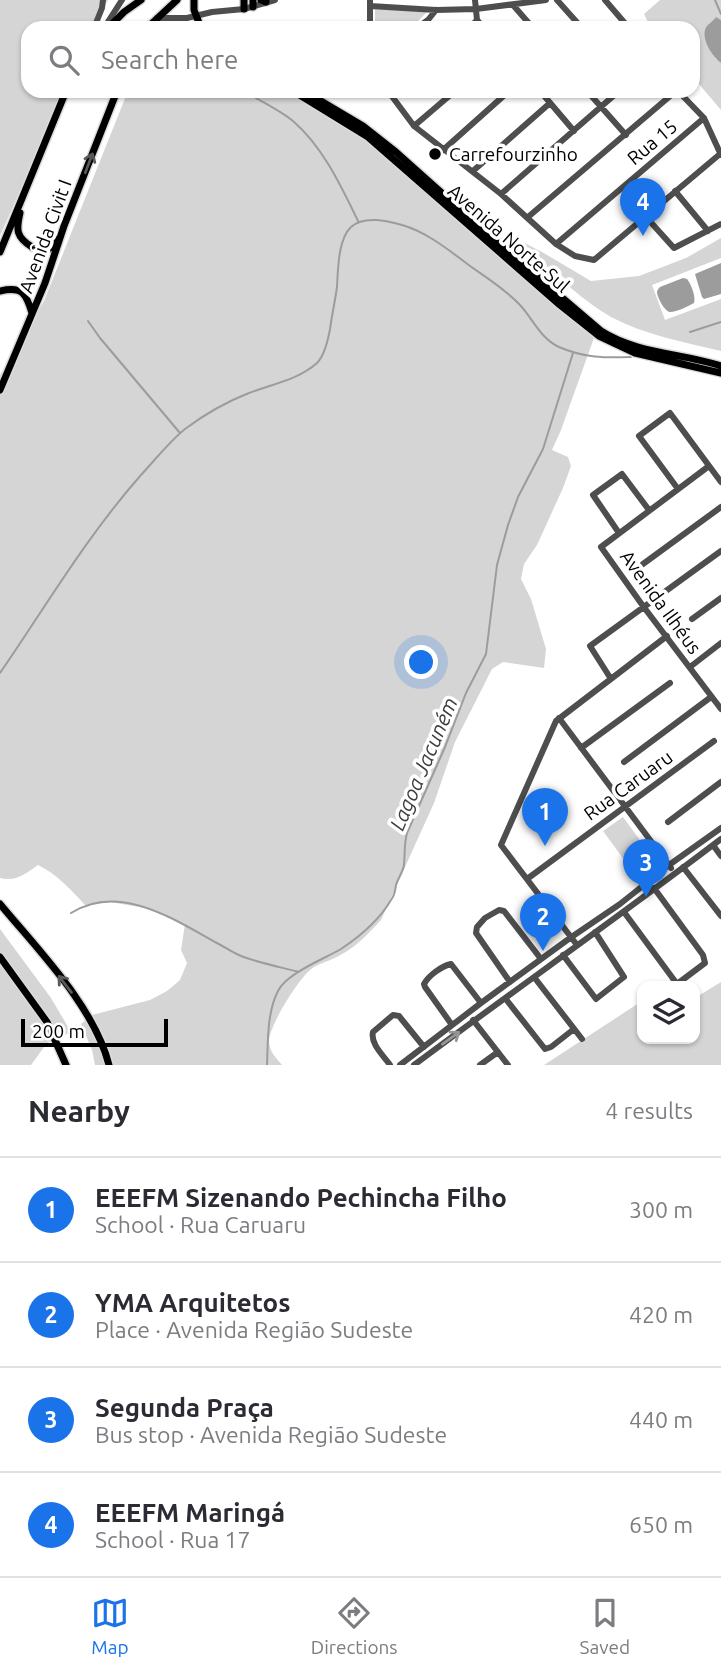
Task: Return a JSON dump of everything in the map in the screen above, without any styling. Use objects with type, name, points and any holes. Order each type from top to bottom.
[{"type":"main road","points":[[114,21],[141,0]]},
{"type":"main road","points":[[157,19],[177,0]]},
{"type":"main road","points":[[194,0],[198,21]]},
{"type":"main road","points":[[244,0],[244,9]]},
{"type":"main road","name":"Avenida Civit I","points":[[0,252],[63,98]]},
{"type":"main road","name":"Avenida Civit I","points":[[0,390],[45,283],[64,226],[114,98]]},
{"type":"main road","name":"Avenida Norte-Sul","points":[[304,98],[368,137],[599,336],[635,353],[721,373]]},
{"type":"main road","name":"Avenida Norte-Sul","points":[[316,98],[363,126],[396,152],[601,331],[639,347],[721,366]]},
{"type":"main road","points":[[23,198],[17,226],[23,242],[38,251],[48,250],[57,241],[64,226]]},
{"type":"main road","points":[[0,291],[13,288],[22,292],[29,301],[32,314]]},
{"type":"main road","points":[[0,904],[85,1009],[107,1055],[109,1065]]},
{"type":"main road","points":[[0,957],[47,1022],[66,1065]]},
{"type":"street","points":[[97,21],[103,0]]},
{"type":"street","points":[[110,21],[122,0]]},
{"type":"street","points":[[157,19],[244,9],[253,3],[275,0]]},
{"type":"street","points":[[475,0],[477,20]]},
{"type":"street","points":[[370,21],[370,3],[436,9],[476,9],[546,0]]},
{"type":"street","points":[[558,0],[576,21]]},
{"type":"street","points":[[605,0],[623,21]]},
{"type":"street","points":[[513,5],[527,21]]},
{"type":"street","points":[[427,21],[436,9]]},
{"type":"street","points":[[395,98],[414,126],[501,194],[556,244],[575,256],[594,260],[720,155],[704,118],[684,98]]},
{"type":"street","points":[[414,126],[447,98]]},
{"type":"street","points":[[443,150],[501,98]]},
{"type":"street","points":[[546,98],[574,131]]},
{"type":"street","points":[[593,98],[626,135]]},
{"type":"street","points":[[501,194],[611,98]]},
{"type":"street","points":[[528,218],[669,98]]},
{"type":"street","points":[[472,171],[550,103]]},
{"type":"street","name":"Rua 15","points":[[556,244],[704,118]]},
{"type":"street","points":[[675,191],[708,231]]},
{"type":"street","points":[[646,217],[674,248],[721,224]]},
{"type":"street","points":[[678,489],[639,436],[670,413],[721,482]]},
{"type":"street","points":[[649,510],[622,474],[593,495],[619,533],[709,466]]},
{"type":"street","points":[[643,564],[721,507]]},
{"type":"street","name":"Avenida Ilhéus","points":[[619,533],[601,547],[721,709]]},
{"type":"street","points":[[611,678],[590,646],[721,551]]},
{"type":"street","points":[[692,619],[721,598]]},
{"type":"street","points":[[577,945],[501,845],[556,721],[667,636]]},
{"type":"street","points":[[690,667],[721,643]]},
{"type":"street","points":[[581,748],[670,682]]},
{"type":"street","points":[[624,762],[711,697]]},
{"type":"street","points":[[559,718],[674,873]]},
{"type":"street","name":"Rua Caruaru","points":[[527,879],[714,741]]},
{"type":"street","points":[[668,822],[721,782]]},
{"type":"street","points":[[400,1065],[721,828]]},
{"type":"street","points":[[414,1065],[721,839]]},
{"type":"street","points":[[713,845],[721,856]]},
{"type":"street","points":[[683,867],[721,916]]},
{"type":"street","points":[[624,912],[677,984],[705,963],[703,955],[654,888]]},
{"type":"street","points":[[510,982],[476,933],[477,927],[485,918],[499,910],[504,911],[541,959]]},
{"type":"street","points":[[563,955],[597,999],[624,977],[595,932]]},
{"type":"street","points":[[452,1025],[424,985],[435,973],[448,964],[453,965],[481,1003]]},
{"type":"street","points":[[534,977],[582,1039]]},
{"type":"street","points":[[505,998],[545,1049],[574,1028]]},
{"type":"street","points":[[390,1065],[372,1038],[373,1032],[393,1015],[398,1015],[421,1049],[423,1058]]},
{"type":"street","points":[[466,1015],[474,1021],[508,1065]]},
{"type":"street","points":[[480,1065],[498,1052]]},
{"type":"shaded area","points":[[0,0],[108,0],[96,21],[21,21],[21,98],[61,98],[0,236]]},
{"type":"shaded area","points":[[660,0],[721,0],[721,20],[716,18],[715,58],[721,63],[721,110],[700,85],[700,21],[648,21],[644,14]]},
{"type":"shaded area","points":[[375,9],[427,12],[418,21],[375,21]]},
{"type":"shaded area","points":[[716,17],[721,20],[721,63],[711,51],[705,35],[707,26]]},
{"type":"shaded area","points":[[125,98],[300,98],[382,152],[595,335],[552,450],[568,457],[571,466],[537,545],[524,564],[521,579],[531,599],[546,649],[544,668],[503,662],[492,669],[455,742],[434,803],[381,920],[349,950],[308,972],[280,1013],[270,1034],[269,1045],[282,1065],[95,1065],[81,1024],[92,1015],[150,1000],[180,980],[187,963],[181,950],[185,924],[151,909],[110,902],[86,906],[58,878],[38,865],[16,878],[0,878],[0,375],[44,301]]},
{"type":"shaded area","points":[[721,238],[721,258],[652,285],[665,320],[721,299],[721,351],[651,333],[611,317],[575,291],[519,240],[591,281],[639,276],[686,258]]},
{"type":"shaded area","points":[[721,263],[721,294],[704,299],[695,274]]},
{"type":"shaded area","points":[[687,279],[692,287],[694,303],[670,312],[660,301],[657,291],[660,287]]},
{"type":"shaded area","points":[[623,817],[645,847],[625,861],[603,831]]},
{"type":"shaded area","points":[[0,929],[51,998],[71,1032],[47,1043],[31,1065],[0,1065]]},
{"type":"shaded area","points":[[721,982],[721,1065],[544,1065],[637,1004],[637,1044],[700,1044],[700,995]]},
{"type":"waterway","points":[[715,0],[721,14]]},
{"type":"waterway","points":[[256,98],[304,131],[330,168],[358,221]]},
{"type":"waterway","points":[[0,673],[103,522],[173,440],[185,429],[232,400],[293,378],[320,360],[329,333],[343,239],[356,223],[369,220],[390,222],[429,237],[508,294],[525,310],[542,333],[559,347],[595,356],[631,357]]},
{"type":"waterway","points":[[88,321],[180,433]]},
{"type":"waterway","name":"Lagoa Jacuném","points":[[690,332],[721,322]]},
{"type":"waterway","name":"Lagoa Jacuném","points":[[267,1065],[270,1017],[274,999],[283,984],[297,972],[355,939],[375,921],[393,896],[403,868],[407,833],[466,693],[486,654],[497,565],[508,525],[518,497],[543,449],[573,353]]},
{"type":"waterway","name":"Lagoa Jacuném","points":[[71,913],[89,904],[108,901],[127,903],[165,915],[241,956],[299,972]]},
{"type":"place","name":"Carrefourzinho","points":[[435,154]]},
{"type":"place","name":"EEEFM Maringá","points":[[643,236]]},
{"type":"place","name":"EEEFM Sizenando Pechincha Filho","points":[[545,846]]},
{"type":"place","name":"Segunda Praça","points":[[646,897]]},
{"type":"place","name":"YMA Arquitetos","points":[[543,951]]}]
